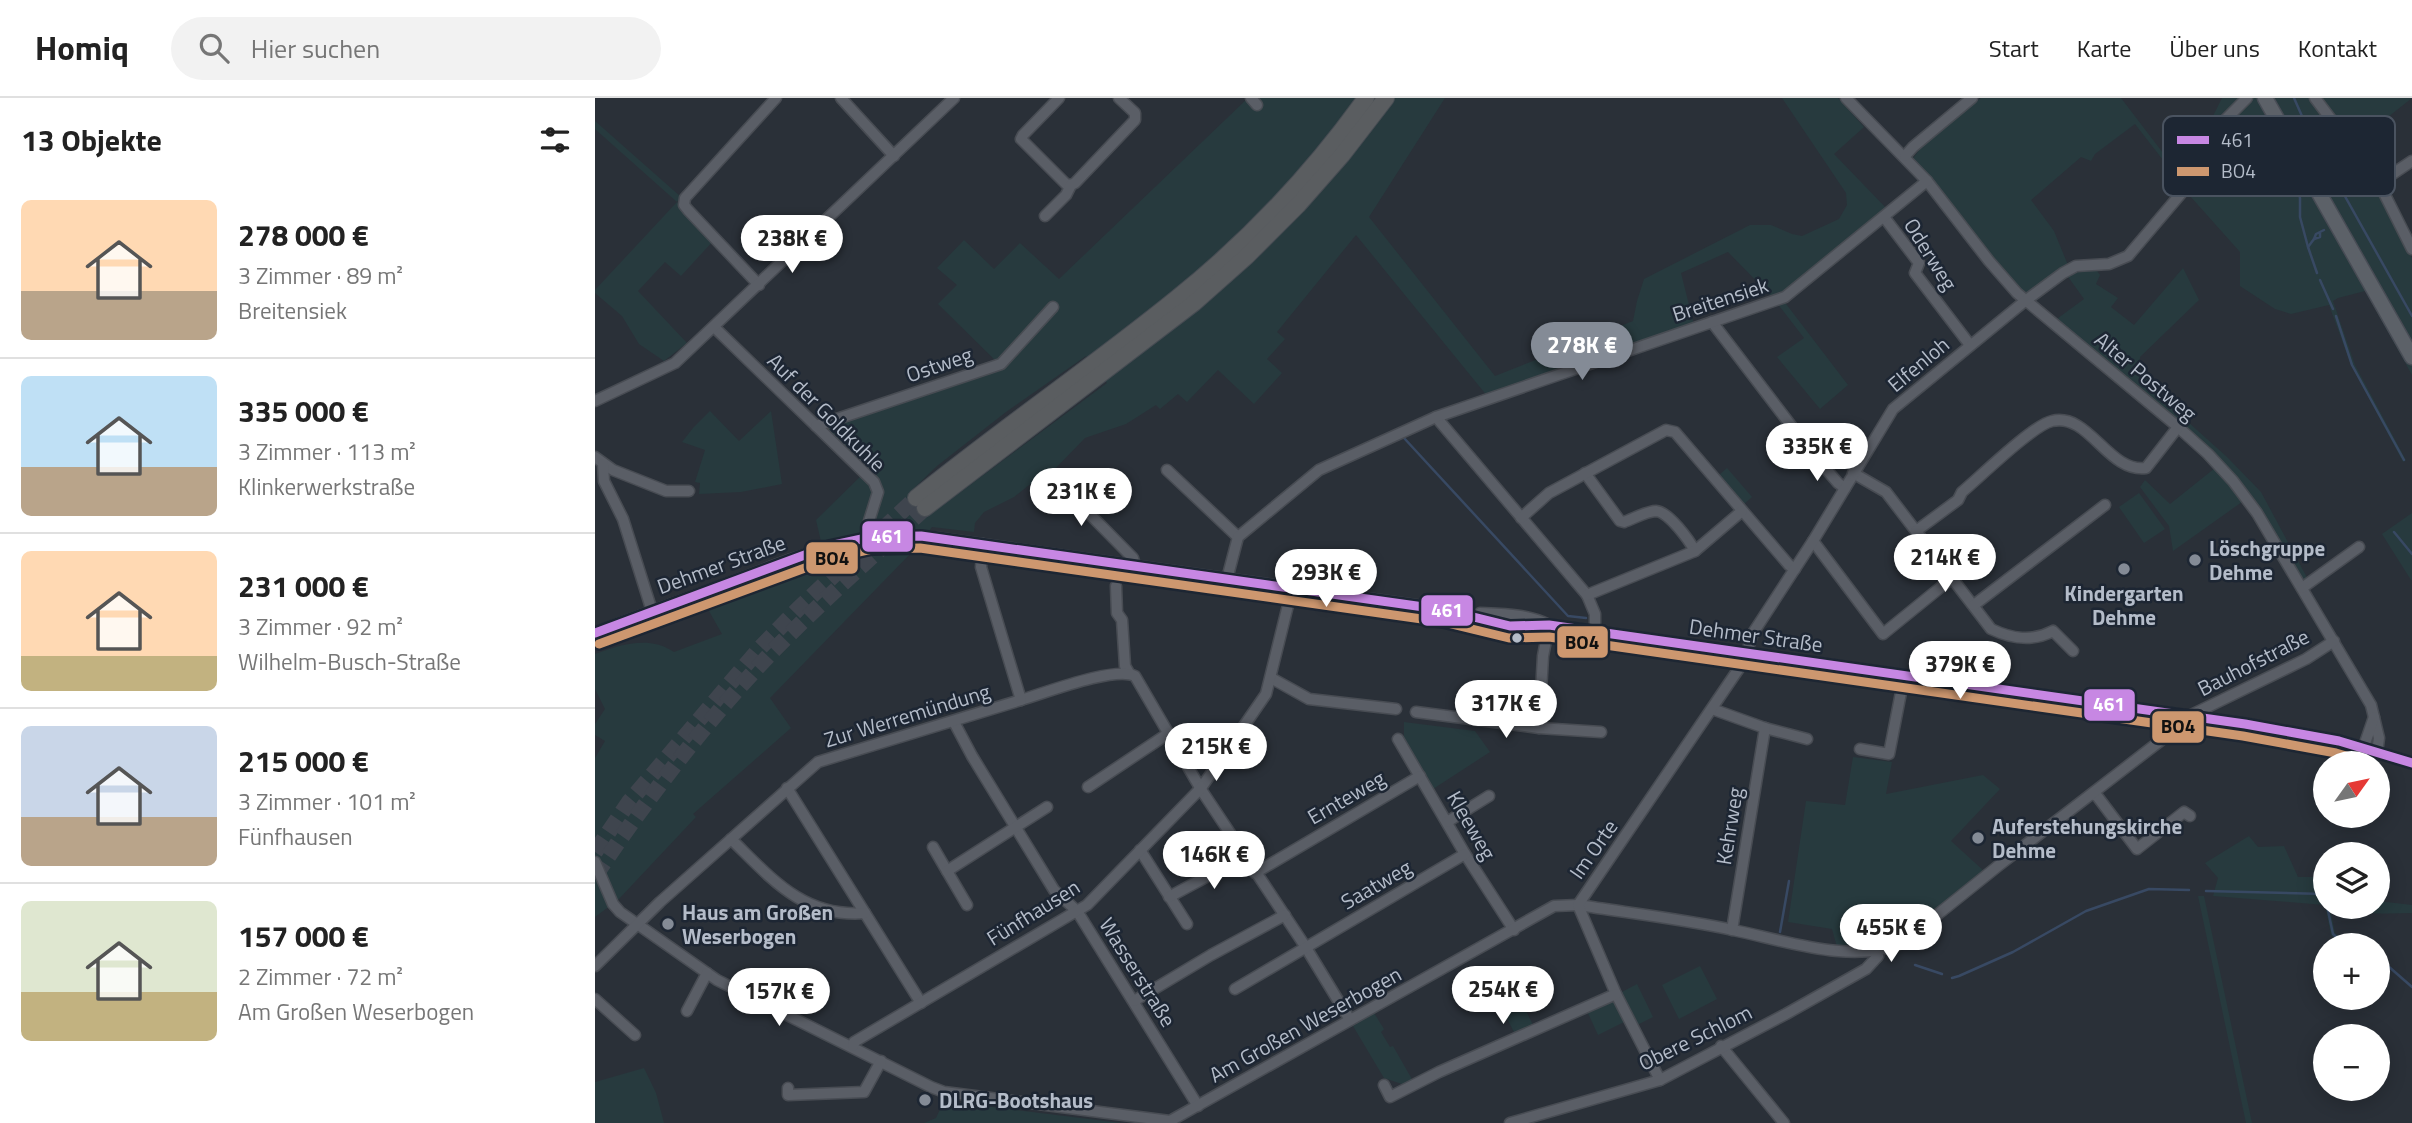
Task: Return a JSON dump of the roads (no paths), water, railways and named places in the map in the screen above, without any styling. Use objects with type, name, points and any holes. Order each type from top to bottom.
[{"type":"highway","points":[[1366,98],[1299,181],[1232,250],[1179,297],[965,457],[920,503],[1002,447],[1194,303],[1247,256],[1298,205],[1342,155],[1386,98]]},
{"type":"main road","points":[[2265,98],[2275,116]]},
{"type":"main road","points":[[2321,196],[2412,357]]},
{"type":"street","points":[[759,285],[684,205],[687,194],[776,98]]},
{"type":"street","points":[[841,98],[894,156]]},
{"type":"street","points":[[595,401],[675,363],[954,98]]},
{"type":"street","points":[[1059,98],[1021,139],[1066,184],[1071,185]]},
{"type":"street","points":[[1045,216],[1066,195],[1071,185],[1135,120],[1135,113],[1119,98]]},
{"type":"street","name":"Alter Postweg","points":[[1846,98],[1905,156],[1989,261],[2025,301],[2178,427],[2233,481],[2257,513],[2371,705],[2379,738],[2377,751]]},
{"type":"street","points":[[1905,156],[1972,98]]},
{"type":"street","name":"Elfenloh","points":[[2226,116],[2247,98]]},
{"type":"street","points":[[2315,98],[2329,116]]},
{"type":"street","points":[[2395,172],[2412,161]]},
{"type":"street","name":"Breitensiek","points":[[1238,537],[1319,470],[1436,417],[1792,294],[1927,181]]},
{"type":"street","name":"Elfenloh","points":[[1747,653],[1753,633],[1813,541],[1893,409],[2025,301],[2076,266],[2109,264],[2127,256],[2178,196]]},
{"type":"street","points":[[2386,196],[2412,249]]},
{"type":"street","name":"Oderweg","points":[[1884,217],[1919,263],[1915,272],[1970,345]]},
{"type":"street","name":"Ostweg","points":[[816,426],[1001,363],[1053,307]]},
{"type":"street","points":[[1712,322],[1812,453],[1837,483],[1845,488]]},
{"type":"street","name":"Auf der Goldkuhle","points":[[715,327],[874,482],[878,492],[869,521],[871,537]]},
{"type":"street","points":[[1436,417],[1587,595],[1595,614],[1595,632]]},
{"type":"street","points":[[1916,531],[1958,500],[1962,492],[2038,427],[2054,420],[2077,425],[2115,458],[2135,469],[2146,468],[2178,427]]},
{"type":"street","points":[[1521,517],[1549,493],[1666,430],[1675,432],[1795,569]]},
{"type":"street","points":[[599,461],[666,491],[689,491]]},
{"type":"street","points":[[599,461],[604,481],[623,519],[652,611]]},
{"type":"street","points":[[1167,470],[1238,537],[1227,579]]},
{"type":"street","points":[[1585,473],[1620,521],[1625,522],[1656,511],[1665,514],[1684,533],[1695,551]]},
{"type":"street","points":[[1853,474],[1886,492],[1991,629],[2009,638],[2040,638],[2053,631],[2073,651]]},
{"type":"street","points":[[1052,476],[1133,558],[1135,566]]},
{"type":"street","points":[[1974,605],[2105,505]]},
{"type":"street","points":[[1587,595],[1695,551],[1742,511]]},
{"type":"street","name":"Dehmer Straße","points":[[595,633],[804,554],[871,537],[921,536],[1445,610],[1519,615],[1549,625],[1595,632],[2297,733],[2370,751]]},
{"type":"street","points":[[1813,541],[1883,634],[1952,578]]},
{"type":"street","name":"Zur Werremündung","points":[[595,966],[636,925],[818,762],[1021,701],[981,568],[983,544]]},
{"type":"street","points":[[2302,588],[2359,547]]},
{"type":"street","points":[[1116,586],[1117,613],[1122,620],[1125,666],[1129,673]]},
{"type":"street","name":"Fünfhausen","points":[[853,1046],[854,1042],[1087,905],[1201,788],[1266,694],[1292,589]]},
{"type":"street","points":[[1539,728],[1543,656],[1549,625]]},
{"type":"street","name":"Bauhofstraße","points":[[2189,716],[2307,659],[2334,641]]},
{"type":"street","name":"Im Orte","points":[[1660,1080],[1616,994],[1578,905],[1744,662],[1747,653]]},
{"type":"street","points":[[1021,701],[1102,676],[1129,673],[1135,676],[1243,857],[1285,915],[1350,1020]]},
{"type":"street","points":[[1860,749],[1889,754],[1904,677]]},
{"type":"street","points":[[1271,678],[1310,699],[1395,709]]},
{"type":"street","points":[[1712,709],[1765,728],[1807,739]]},
{"type":"street","points":[[1416,712],[1539,728],[1601,732]]},
{"type":"street","name":"Am Großen Weserbogen","points":[[595,862],[613,904],[636,925],[707,973],[944,1092],[1174,1122],[1554,906],[1578,905],[1835,950],[1875,952],[1902,943],[2189,716]]},
{"type":"street","points":[[2363,749],[2374,718]]},
{"type":"street","name":"Wasserstraße","points":[[954,722],[1054,890],[1077,911],[1198,1106]]},
{"type":"street","name":"Kehrweg","points":[[1732,930],[1765,728]]},
{"type":"street","points":[[1088,787],[1169,733]]},
{"type":"street","name":"Kleeweg","points":[[1398,738],[1465,855],[1514,930]]},
{"type":"street","name":"Dehmer Straße","points":[[2391,757],[2412,763]]},
{"type":"street","name":"Ernteweg","points":[[1255,873],[1420,776]]},
{"type":"street","points":[[787,788],[921,1003]]},
{"type":"street","points":[[2092,794],[2097,796],[2137,849],[2184,812],[2190,817]]},
{"type":"street","points":[[1447,822],[1489,796]]},
{"type":"street","points":[[947,870],[1047,807]]},
{"type":"street","points":[[731,839],[782,889],[796,898],[826,911],[845,915],[865,913]]},
{"type":"street","points":[[933,847],[967,905]]},
{"type":"street","points":[[1140,850],[1187,924]]},
{"type":"street","name":"Saatweg","points":[[1235,989],[1465,855]]},
{"type":"street","points":[[1169,897],[1243,857]]},
{"type":"street","points":[[1134,1001],[1285,915]]},
{"type":"street","name":"Obere Schlom","points":[[1510,1123],[1660,1080],[1866,970],[1878,956],[1875,952]]},
{"type":"street","points":[[687,1011],[707,973]]},
{"type":"street","points":[[1384,1085],[1390,1097],[1439,1072],[1616,994]]},
{"type":"street","points":[[595,999],[635,1035]]},
{"type":"street","points":[[1721,1046],[1784,1123]]},
{"type":"street","points":[[787,1088],[788,1095],[864,1092],[881,1061]]},
{"type":"waterway","points":[[2294,98],[2302,116]]},
{"type":"waterway","points":[[2299,196],[2300,217],[2308,247]]},
{"type":"waterway","points":[[2345,196],[2412,316]]},
{"type":"waterway","points":[[2320,233],[2320,237],[2314,239],[2316,234],[2324,230]]},
{"type":"waterway","points":[[2314,239],[2308,247],[2317,273]]},
{"type":"waterway","points":[[2320,280],[2333,309]]},
{"type":"waterway","points":[[2336,316],[2352,365],[2404,460]]},
{"type":"waterway","points":[[1404,438],[1568,616],[1586,618]]},
{"type":"waterway","points":[[2394,532],[2412,554]]},
{"type":"waterway","points":[[1780,932],[1789,881]]},
{"type":"waterway","points":[[1952,978],[2013,952],[2086,911],[2149,889],[2189,890]]},
{"type":"waterway","points":[[2206,891],[2313,894]]},
{"type":"waterway","points":[[2330,919],[2333,933]]},
{"type":"waterway","points":[[1915,965],[1942,974]]},
{"type":"waterway","points":[[2390,968],[2412,987]]},
{"type":"tunnel","points":[[595,852],[629,802],[760,648],[916,498]]},
{"type":"tunnel","points":[[595,876],[679,760],[749,677],[810,614],[925,508]]},
{"type":"place","name":"Löschgruppe Dehme","points":[[2195,560]]},
{"type":"place","name":"Kindergarten Dehme","points":[[2124,569]]},
{"type":"place","name":"Auferstehungskirche Dehme","points":[[1978,838]]},
{"type":"place","name":"Haus am Großen Weserbogen","points":[[668,924]]},
{"type":"place","name":"DLRG-Bootshaus","points":[[925,1100]]}]
